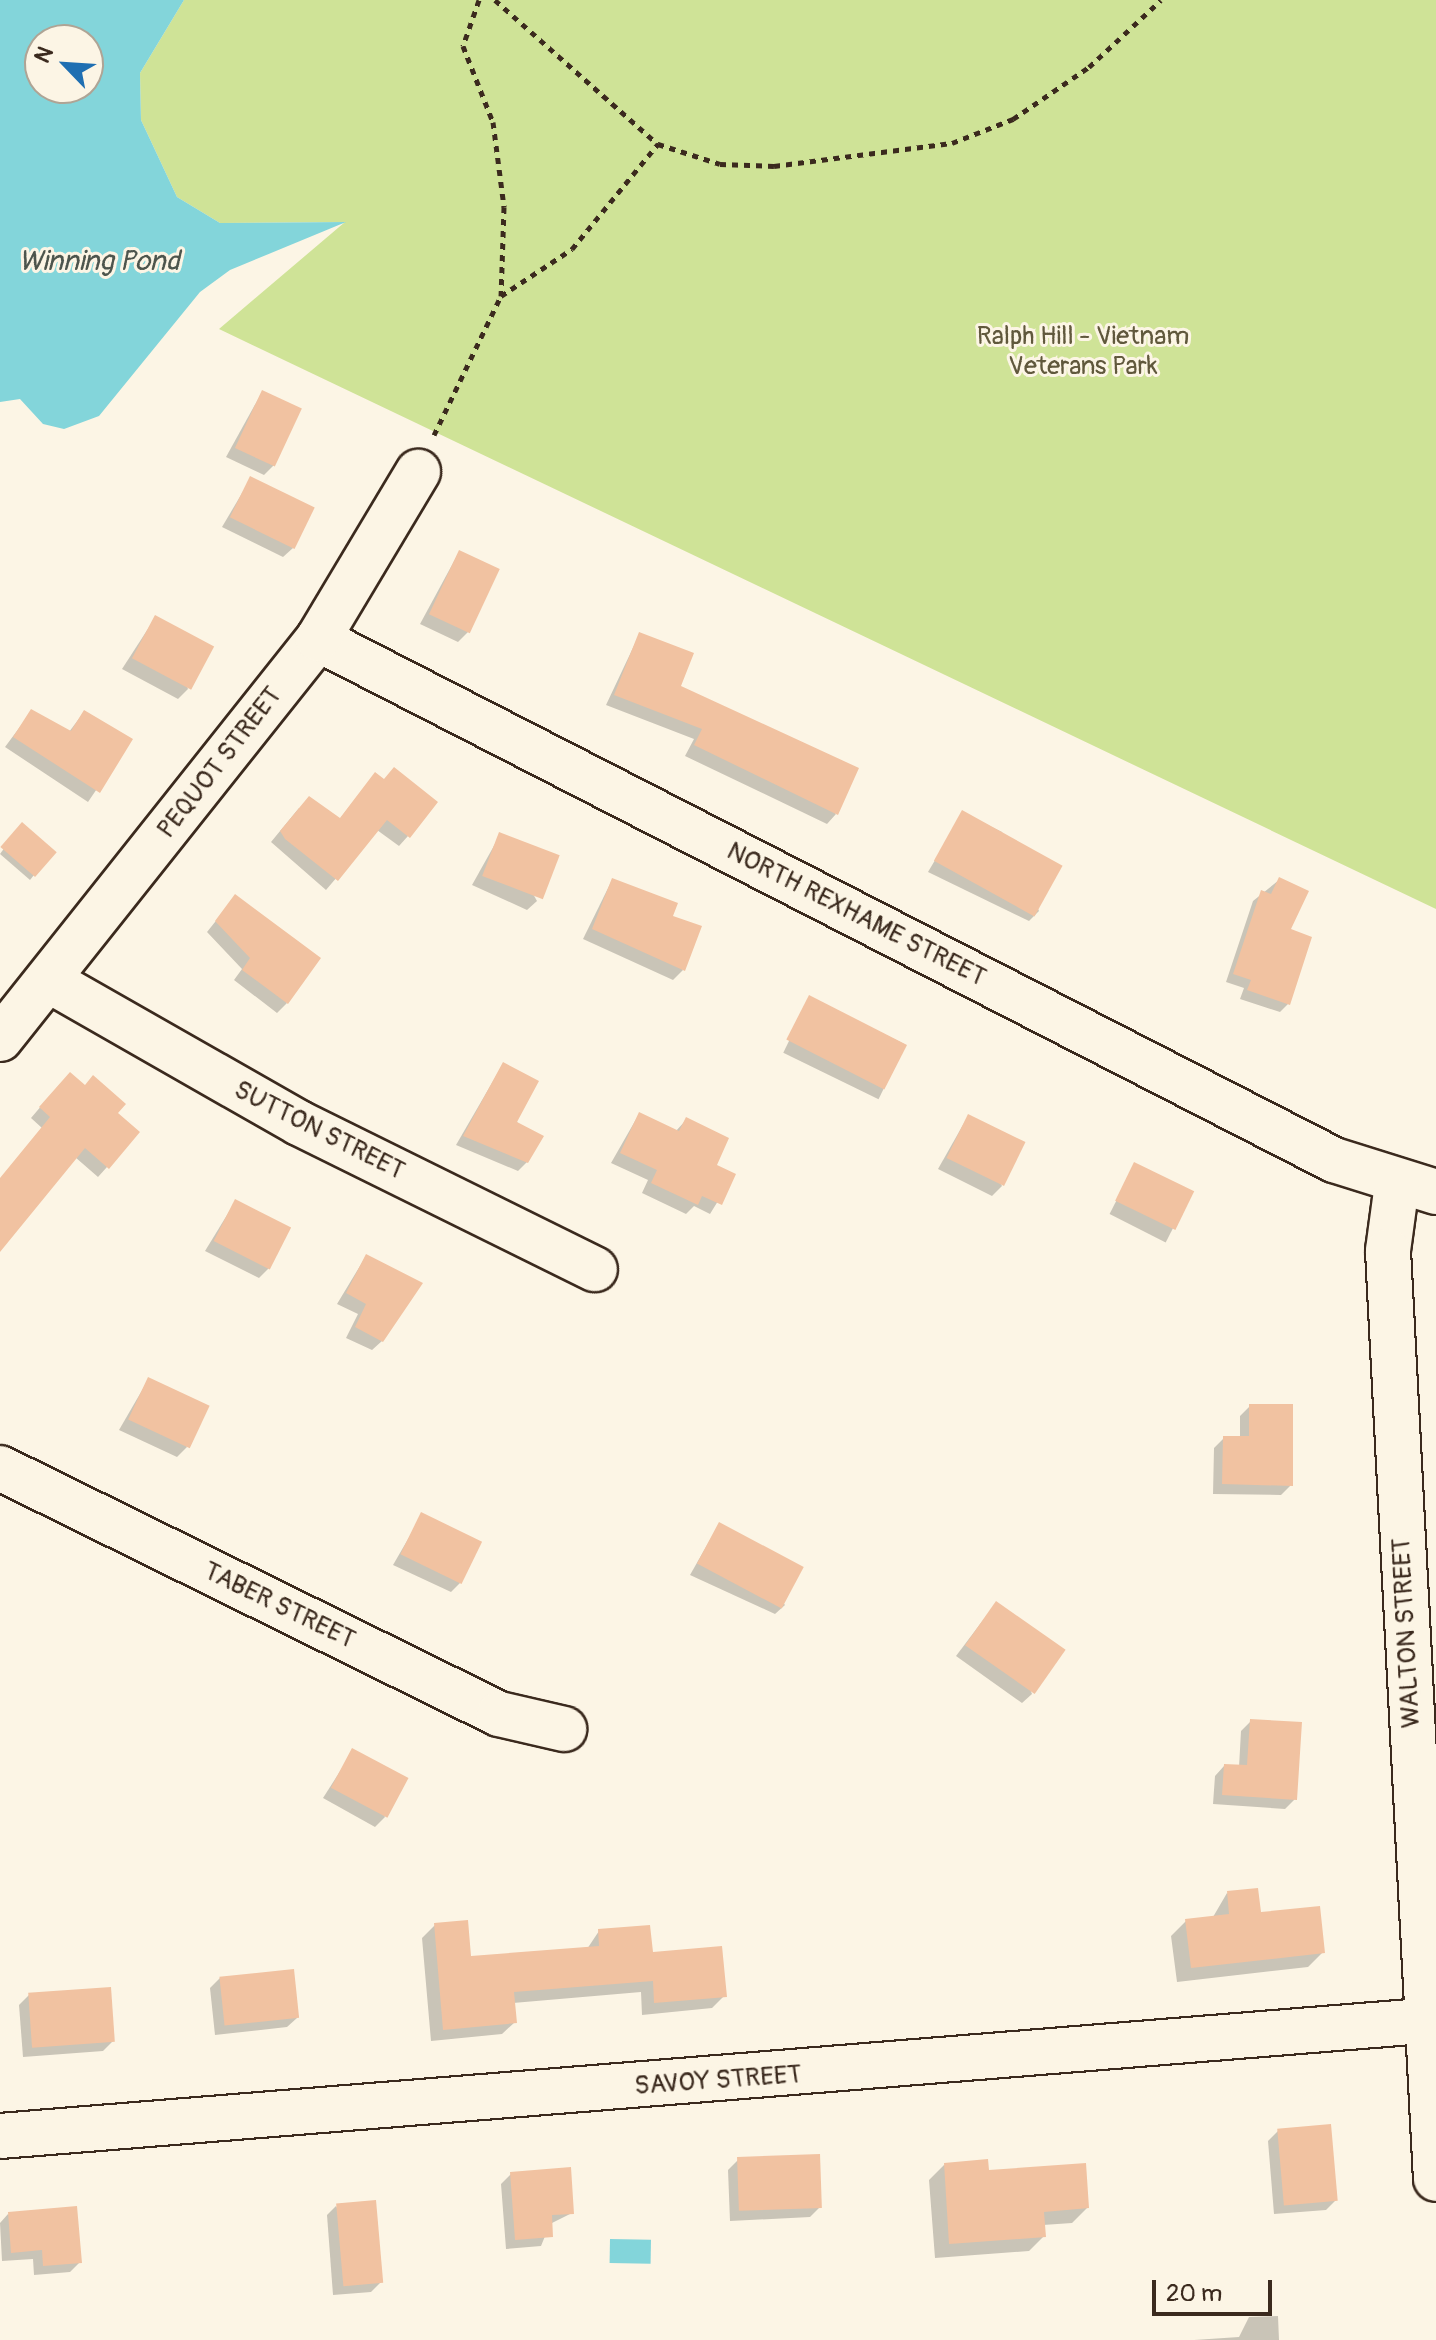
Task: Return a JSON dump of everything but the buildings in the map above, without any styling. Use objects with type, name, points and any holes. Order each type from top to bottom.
[{"type":"street","name":"PEQUOT STREET","points":[[0,1039],[50,981],[318,639],[418,472]]},
{"type":"street","name":"NORTH REXHAME STREET","points":[[318,639],[1334,1160],[1416,1188]]},
{"type":"street","name":"SUTTON STREET","points":[[50,981],[299,1123],[595,1269]]},
{"type":"street","name":"WALTON STREET","points":[[1416,1188],[1388,1251],[1431,2021],[1436,2179]]},
{"type":"street","name":"TABER STREET","points":[[0,1468],[499,1714],[564,1729]]},
{"type":"street","name":"SAVOY STREET","points":[[0,2136],[1431,2021]]},
{"type":"path","points":[[418,472],[501,296],[504,207],[493,122],[463,46],[479,0]]},
{"type":"path","points":[[495,0],[658,144],[720,164],[774,166],[952,143],[1013,119],[1089,67],[1161,0]]},
{"type":"path","points":[[501,296],[572,249],[658,144]]},
{"type":"green space","name":"Ralph Hill - Vietnam Veterans Park","points":[[184,0],[1436,0],[1436,909],[219,329],[345,222],[220,223],[177,197],[141,120],[140,73]]},
{"type":"water","name":"Winning Pond","points":[[0,0],[184,0],[140,73],[141,120],[177,197],[220,223],[346,222],[230,270],[200,292],[99,416],[64,429],[43,424],[20,399],[0,402]]},
{"type":"water","points":[[610,2239],[651,2240],[651,2264],[610,2263]]}]
